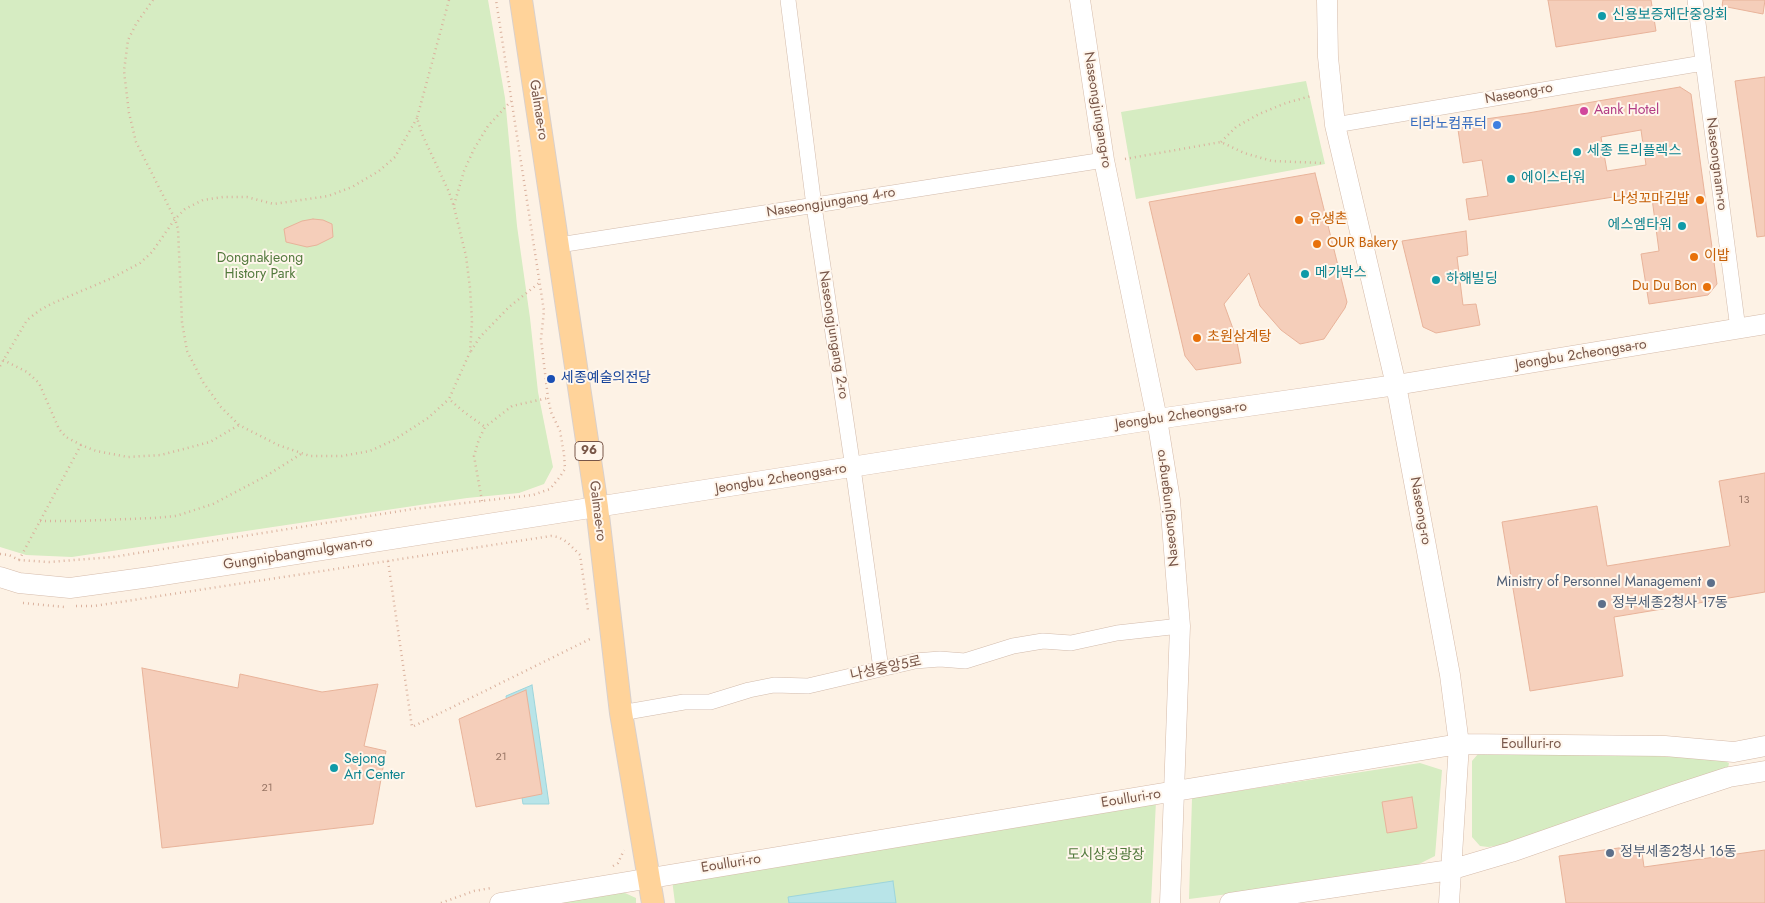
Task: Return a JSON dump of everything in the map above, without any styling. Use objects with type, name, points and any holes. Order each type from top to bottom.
[{"type":"main road","name":"Galmae-ro","points":[[521,0],[597,507],[621,713],[653,903]]},
{"type":"street","name":"Naseongjungang 2-ro","points":[[788,0],[814,206],[881,669]]},
{"type":"street","name":"Naseongjungang-ro","points":[[1080,0],[1104,160],[1156,419],[1170,500],[1180,626],[1170,903]]},
{"type":"street","name":"Naseong-ro","points":[[1327,0],[1328,57],[1335,125],[1396,385],[1450,675],[1459,744],[1449,903]]},
{"type":"street","name":"Naseongnam-ro","points":[[1695,0],[1738,328]]},
{"type":"street","name":"Naseong-ro","points":[[1335,125],[1703,63]]},
{"type":"street","name":"Naseongjungang 4-ro","points":[[559,245],[1104,160]]},
{"type":"street","name":"Jeongbu 2cheongsa-ro","points":[[597,507],[1156,419],[1396,385],[1765,324]]},
{"type":"street","name":"Gungnipbangmulgwan-ro","points":[[0,577],[19,583],[70,588],[150,578],[597,507]]},
{"type":"street","name":"나성중앙5로","points":[[621,713],[684,702],[710,702],[749,690],[774,685],[808,686],[915,661],[965,661],[1013,646],[1043,641],[1072,643],[1118,633],[1180,626]]},
{"type":"street","name":"Eoulluri-ro","points":[[496,896],[650,877],[1459,744],[1665,746],[1734,752],[1765,746]]},
{"type":"street","points":[[1230,903],[1450,870],[1511,852],[1729,777],[1765,772]]},
{"type":"path","points":[[153,0],[136,24],[128,40],[124,71],[129,112],[136,142],[175,219],[178,229],[182,322],[187,352],[203,382],[221,407],[239,425],[278,445],[310,456],[342,456],[370,452],[411,430],[428,418],[448,399],[470,352],[480,337],[509,308],[539,284]]},
{"type":"path","points":[[0,366],[18,332],[27,320],[40,310],[112,278],[140,263],[152,252],[175,219],[185,209],[203,200],[223,197],[247,197],[274,204],[328,196],[352,187],[379,172],[395,157],[417,118],[449,0]]},
{"type":"path","points":[[0,554],[9,555],[19,560],[49,562],[113,557],[413,509],[534,495],[550,489],[560,478],[565,469],[564,454],[560,431],[551,412],[548,398],[541,339],[544,311],[496,0]]},
{"type":"path","points":[[1125,159],[1221,142],[1236,127],[1259,114],[1286,103],[1311,96]]},
{"type":"path","points":[[454,207],[464,170],[474,149],[488,126],[511,101]]},
{"type":"path","points":[[417,118],[422,134],[449,192],[466,256],[472,321],[470,352]]},
{"type":"path","points":[[1221,142],[1244,153],[1272,161],[1323,163]]},
{"type":"path","points":[[3,360],[27,372],[39,383],[59,429],[66,437],[96,451],[128,457],[161,455],[210,442],[239,425]]},
{"type":"path","points":[[482,501],[474,456],[478,439],[485,427],[512,406],[548,398]]},
{"type":"path","points":[[448,399],[485,427]]},
{"type":"path","points":[[19,560],[81,445]]},
{"type":"path","points":[[40,521],[154,518],[184,514],[213,504],[301,454]]},
{"type":"path","points":[[75,606],[94,606],[540,537],[558,537],[567,542],[580,555],[590,619]]},
{"type":"path","points":[[388,562],[412,727],[592,638]]},
{"type":"path","points":[[22,603],[66,607]]},
{"type":"path","points":[[611,867],[618,863],[624,852],[622,842]]},
{"type":"path","points":[[441,903],[474,891],[496,896]]},
{"type":"green space","name":"Dongnakjeong History Park","points":[[0,0],[488,0],[505,98],[517,226],[538,392],[553,467],[544,484],[519,493],[467,498],[72,557],[26,555],[0,547]]},
{"type":"green space","points":[[1306,81],[1325,164],[1136,199],[1121,112]]},
{"type":"green space","points":[[1478,754],[1654,756],[1720,759],[1729,763],[1728,768],[1514,843],[1488,847],[1480,846],[1472,837],[1472,761]]},
{"type":"green space","points":[[1420,763],[1442,770],[1435,856],[1403,872],[1189,899],[1192,798]]},
{"type":"green space","name":"도시상징광장","points":[[1156,801],[1151,903],[675,903],[672,880]]},
{"type":"green space","points":[[605,892],[625,893],[636,898],[636,903],[540,903]]},
{"type":"water","points":[[532,685],[549,804],[523,804],[506,696]]},
{"type":"water","points":[[893,881],[896,903],[789,903],[788,897]]},
{"type":"building","name":"신용보증재단중앙회","points":[[1548,0],[1651,0],[1656,31],[1556,47]]},
{"type":"building","points":[[1723,0],[1765,0],[1763,14],[1722,6]]},
{"type":"building","points":[[1765,77],[1765,236],[1757,237],[1735,81]]},
{"type":"building","points":[[1680,87],[1691,94],[1717,284],[1708,295],[1649,304],[1641,254],[1659,251],[1651,191],[1469,220],[1466,199],[1488,196],[1482,160],[1463,163],[1457,123]],"holes":[[[1641,130],[1646,165],[1607,171],[1601,137]]]},
{"type":"building","points":[[1315,173],[1347,302],[1345,308],[1324,339],[1300,344],[1281,330],[1260,306],[1249,273],[1224,304],[1236,337],[1241,363],[1196,370],[1185,356],[1149,202]]},
{"type":"building","points":[[323,220],[332,224],[333,237],[317,245],[307,247],[286,242],[284,229],[302,221]]},
{"type":"building","name":"하해빌딩","points":[[1466,231],[1468,255],[1457,257],[1463,305],[1476,304],[1480,325],[1436,333],[1423,327],[1402,241]]},
{"type":"building","name":"정부세종2청사 17동","points":[[1765,473],[1765,592],[1614,617],[1623,676],[1530,691],[1502,522],[1597,506],[1607,566],[1730,546],[1719,481]]},
{"type":"building","points":[[142,668],[238,688],[240,674],[322,692],[378,684],[364,746],[386,751],[373,824],[162,848]]},
{"type":"building","points":[[526,690],[542,794],[476,807],[459,719]]},
{"type":"building","points":[[1412,797],[1417,828],[1387,833],[1382,802]]},
{"type":"building","name":"정부세종2청사 16동","points":[[1641,845],[1644,867],[1765,850],[1765,903],[1566,903],[1559,856]]},
{"type":"place","name":"신용보증재단중앙회","points":[[1602,16]]},
{"type":"place","name":"Aank Hotel","points":[[1584,111]]},
{"type":"place","name":"티라노컴퓨터","points":[[1497,125]]},
{"type":"place","name":"세종 트리플렉스","points":[[1577,152]]},
{"type":"place","name":"에이스타워","points":[[1511,179]]},
{"type":"place","name":"나성꼬마김밥","points":[[1700,200]]},
{"type":"place","name":"유생촌","points":[[1299,220]]},
{"type":"place","name":"에스엠타워","points":[[1682,226]]},
{"type":"place","name":"OUR Bakery","points":[[1317,244]]},
{"type":"place","name":"이밥","points":[[1694,257]]},
{"type":"place","name":"메가박스","points":[[1305,274]]},
{"type":"place","name":"하해빌딩","points":[[1436,280]]},
{"type":"place","name":"Du Du Bon","points":[[1707,287]]},
{"type":"place","name":"초원삼계탕","points":[[1197,338]]},
{"type":"place","name":"세종예술의전당","points":[[551,379]]},
{"type":"place","name":"Ministry of Personnel Management","points":[[1711,583]]},
{"type":"place","name":"정부세종2청사 17동","points":[[1602,604]]},
{"type":"place","name":"Sejong Art Center","points":[[334,768]]},
{"type":"place","name":"정부세종2청사 16동","points":[[1610,853]]}]
